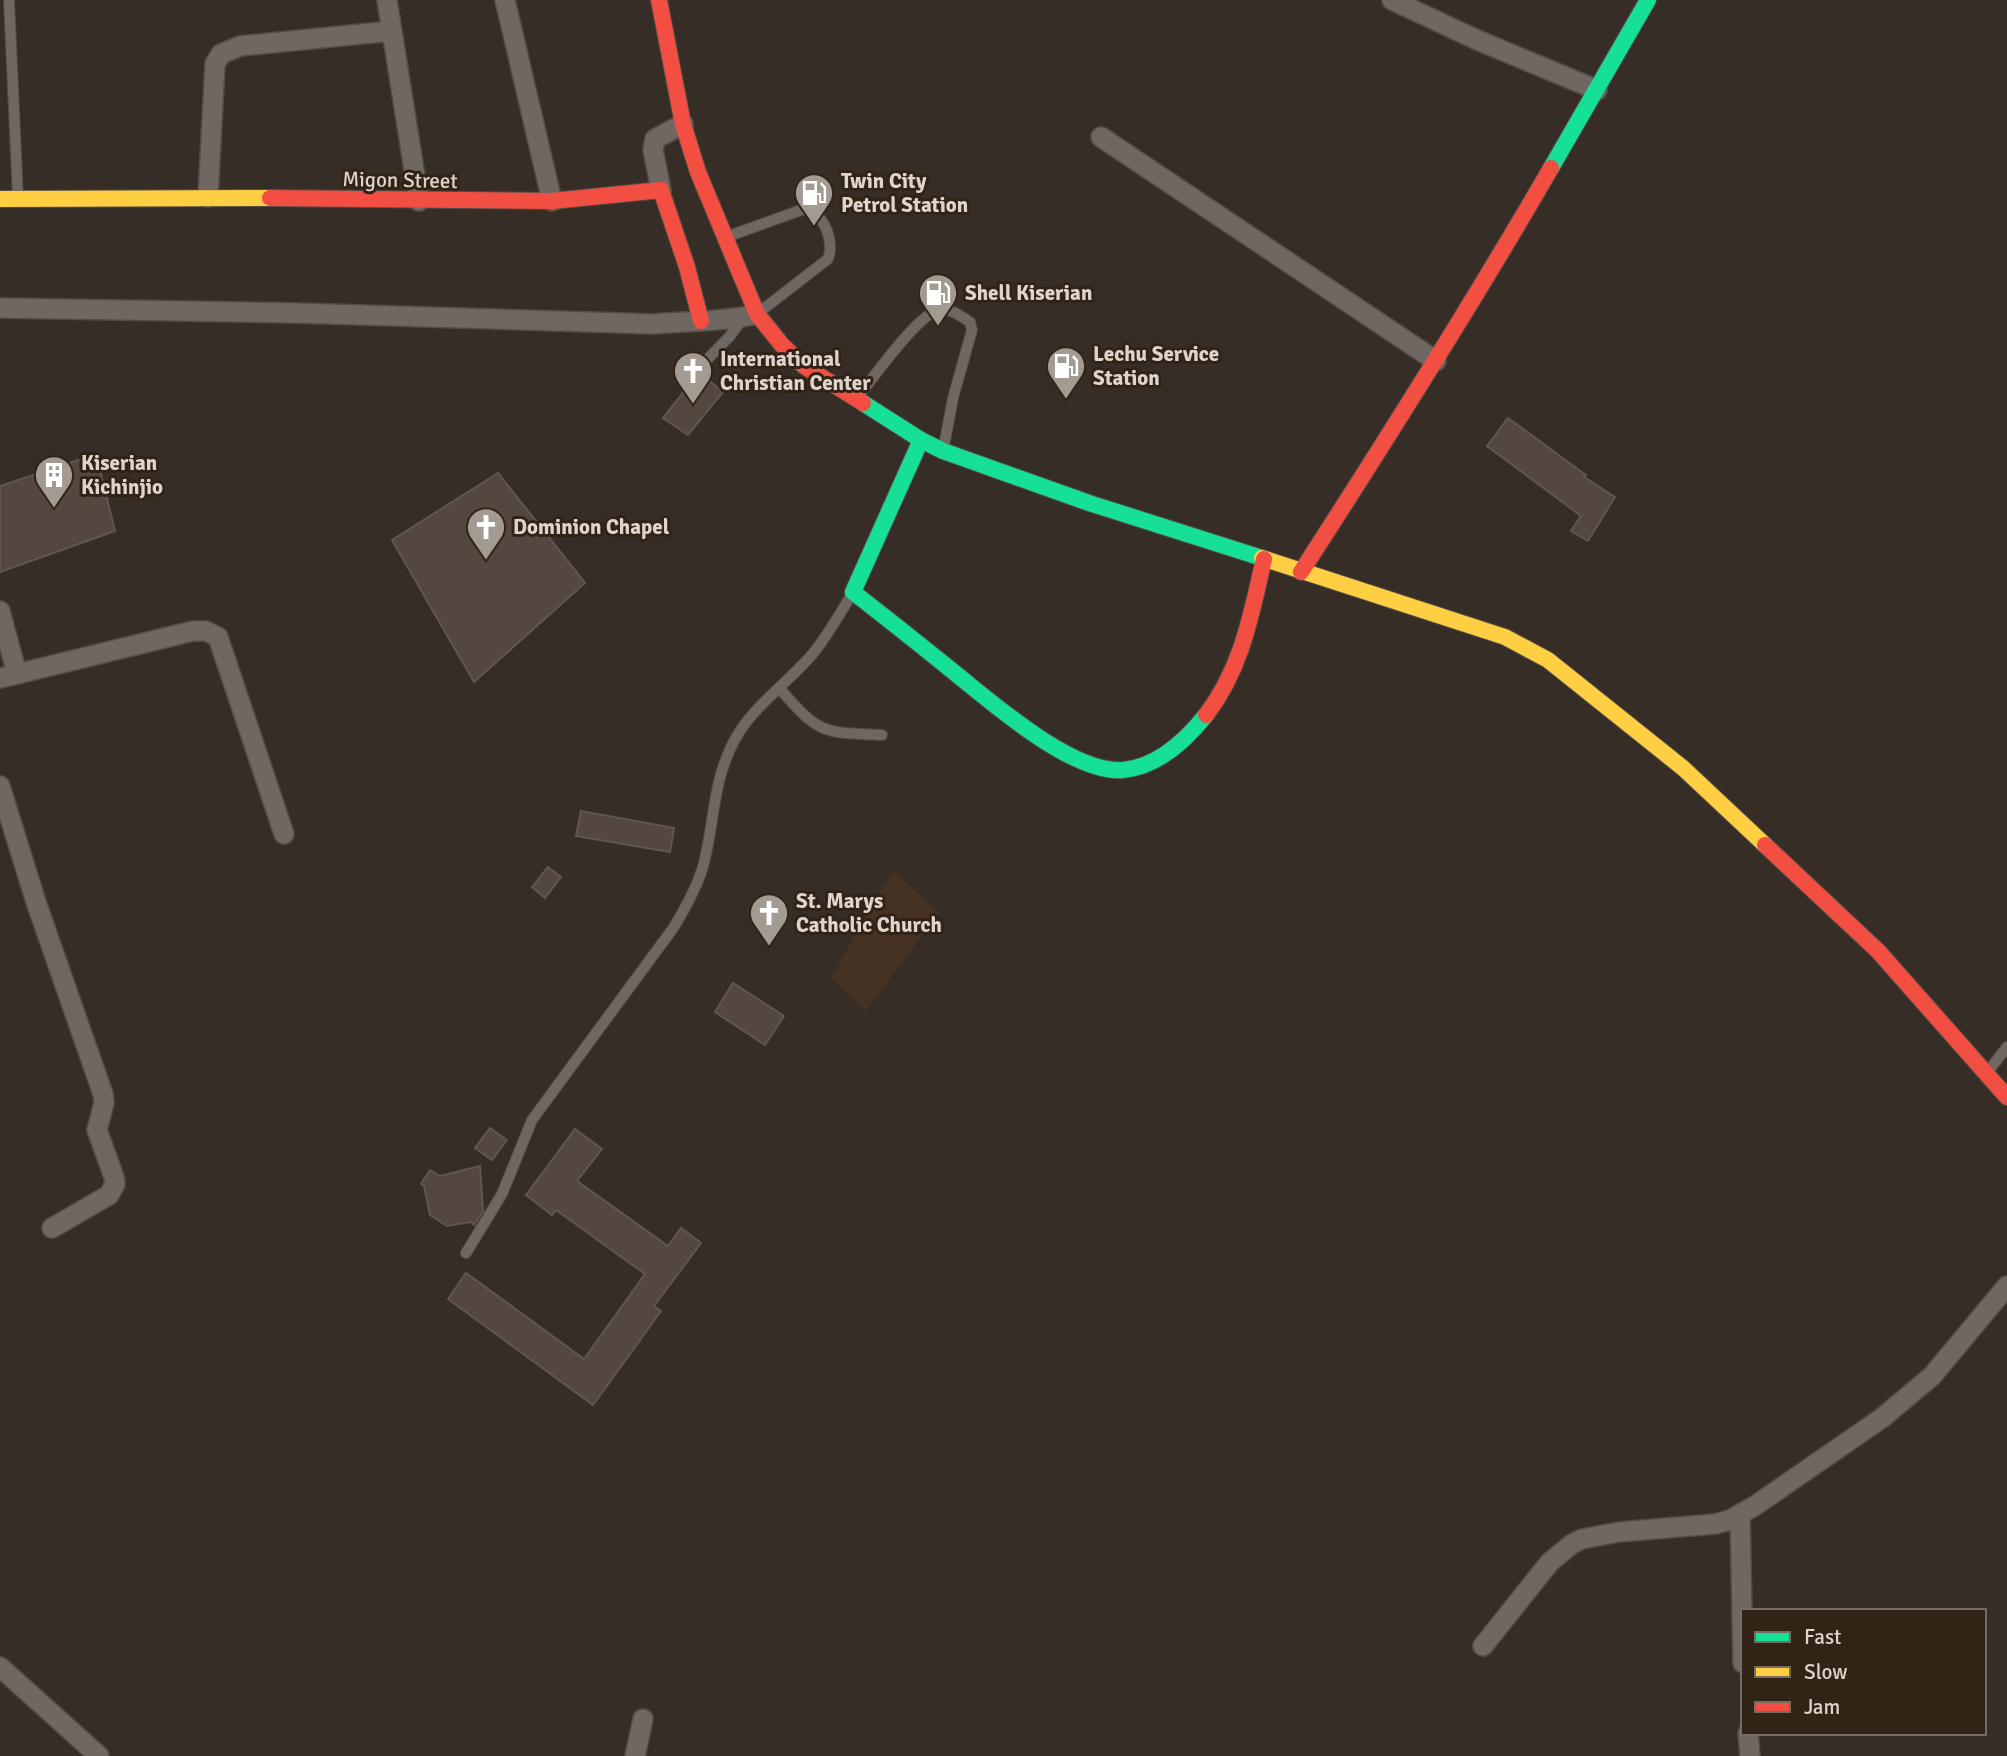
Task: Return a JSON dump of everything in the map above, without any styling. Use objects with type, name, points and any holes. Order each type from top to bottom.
[{"type":"main road","points":[[659,0],[682,124],[698,172],[725,237],[750,316],[804,366],[855,400],[943,451],[1092,504],[1492,632],[1548,660],[1683,768],[1878,951],[2007,1097]]},
{"type":"main road","points":[[1301,572],[1436,361],[1648,0]]},
{"type":"main road","name":"Migon Street","points":[[0,199],[208,197],[552,201],[661,190]]},
{"type":"main road","points":[[661,190],[687,267],[701,321]]},
{"type":"main road","points":[[921,440],[853,592],[1023,724],[1088,763],[1120,770],[1138,768],[1174,750],[1208,711],[1233,672],[1245,638],[1264,559]]},
{"type":"street","points":[[387,0],[419,201]]},
{"type":"street","points":[[505,0],[552,201]]},
{"type":"street","points":[[1392,0],[1475,39],[1597,90]]},
{"type":"street","points":[[208,197],[215,64],[221,54],[240,46],[392,31]]},
{"type":"street","points":[[661,190],[653,150],[655,139],[682,124]]},
{"type":"street","points":[[1101,137],[1436,361]]},
{"type":"street","points":[[0,308],[296,313],[653,324],[718,322],[750,316]]},
{"type":"street","points":[[0,611],[9,676],[193,631],[213,634],[222,643],[285,834]]},
{"type":"street","points":[[0,786],[36,902],[103,1094],[104,1103],[97,1130],[115,1184],[109,1195],[51,1227]]},
{"type":"street","points":[[1483,1646],[1550,1562],[1572,1544],[1582,1539],[1619,1532],[1715,1524],[1740,1514],[1785,1486],[1882,1418],[1932,1376],[2007,1286]]},
{"type":"street","points":[[1740,1514],[1742,1609]]},
{"type":"street","points":[[0,1667],[99,1756]]},
{"type":"street","points":[[635,1756],[643,1719]]},
{"type":"street","points":[[1748,1735],[1750,1756]]},
{"type":"lane","points":[[9,0],[18,198]]},
{"type":"lane","points":[[689,378],[750,316],[828,259],[831,251],[831,242],[819,216],[804,209],[725,237]]},
{"type":"lane","points":[[855,400],[930,313],[940,309],[960,316],[970,322],[972,330],[953,398],[943,451]]},
{"type":"lane","points":[[466,1253],[502,1194],[532,1120],[674,927],[693,894],[703,867],[715,791],[734,742],[753,712],[780,689],[816,649],[853,592]]},
{"type":"lane","points":[[780,689],[812,724],[826,731],[882,735]]},
{"type":"lane","points":[[1987,1072],[2007,1046]]},
{"type":"shaded area","points":[[894,871],[939,913],[866,1011],[831,978]]},
{"type":"building","name":"International Christian Center","points":[[702,375],[723,392],[688,435],[663,418],[689,385]]},
{"type":"building","points":[[1508,418],[1586,475],[1584,477],[1615,497],[1588,541],[1571,531],[1581,516],[1487,446]]},
{"type":"building","name":"Kiserian Kichinjio","points":[[96,454],[115,531],[0,572],[0,486]]},
{"type":"building","name":"Dominion Chapel","points":[[498,473],[585,583],[474,682],[392,540]]},
{"type":"building","points":[[581,811],[674,828],[670,852],[576,836]]},
{"type":"building","points":[[548,867],[561,877],[545,898],[532,887]]},
{"type":"building","points":[[733,983],[784,1016],[765,1045],[715,1012]]},
{"type":"building","points":[[490,1128],[507,1140],[492,1160],[475,1148]]},
{"type":"building","points":[[575,1129],[602,1149],[577,1181],[668,1246],[681,1228],[701,1243],[654,1306],[661,1311],[593,1405],[448,1299],[466,1273],[584,1359],[645,1274],[556,1210],[552,1215],[526,1195]]},
{"type":"building","points":[[480,1166],[483,1211],[474,1225],[471,1222],[447,1226],[430,1215],[424,1186],[421,1184],[430,1170],[440,1176]]},
{"type":"traffic: fast","points":[[1551,168],[1648,0]]},
{"type":"traffic: fast","points":[[863,403],[943,451],[1092,504],[1262,558]]},
{"type":"traffic: fast","points":[[921,440],[853,592],[1032,733],[1056,748],[1102,768],[1123,770],[1148,764],[1180,743],[1206,715]]},
{"type":"traffic: slow","points":[[0,199],[270,198]]},
{"type":"traffic: slow","points":[[1262,558],[1505,637],[1548,660],[1683,768],[1765,845]]},
{"type":"traffic: jam","points":[[659,0],[683,124],[698,172],[757,314],[782,345],[804,366],[863,403]]},
{"type":"traffic: jam","points":[[1301,572],[1428,372],[1551,168]]},
{"type":"traffic: jam","points":[[270,198],[552,201],[661,190],[687,267],[701,321]]},
{"type":"traffic: jam","points":[[1206,715],[1237,660],[1264,559]]},
{"type":"traffic: jam","points":[[1765,845],[1878,951],[2007,1097]]},
{"type":"place","name":"Twin City Petrol Station","points":[[814,227]]},
{"type":"place","name":"Shell Kiserian","points":[[938,327]]},
{"type":"place","name":"Lechu Service Station","points":[[1066,400]]},
{"type":"place","name":"International Christian Center","points":[[693,405]]},
{"type":"place","name":"Kiserian Kichinjio","points":[[54,509]]},
{"type":"place","name":"Dominion Chapel","points":[[486,561]]},
{"type":"place","name":"St. Marys Catholic Church","points":[[769,947]]}]
